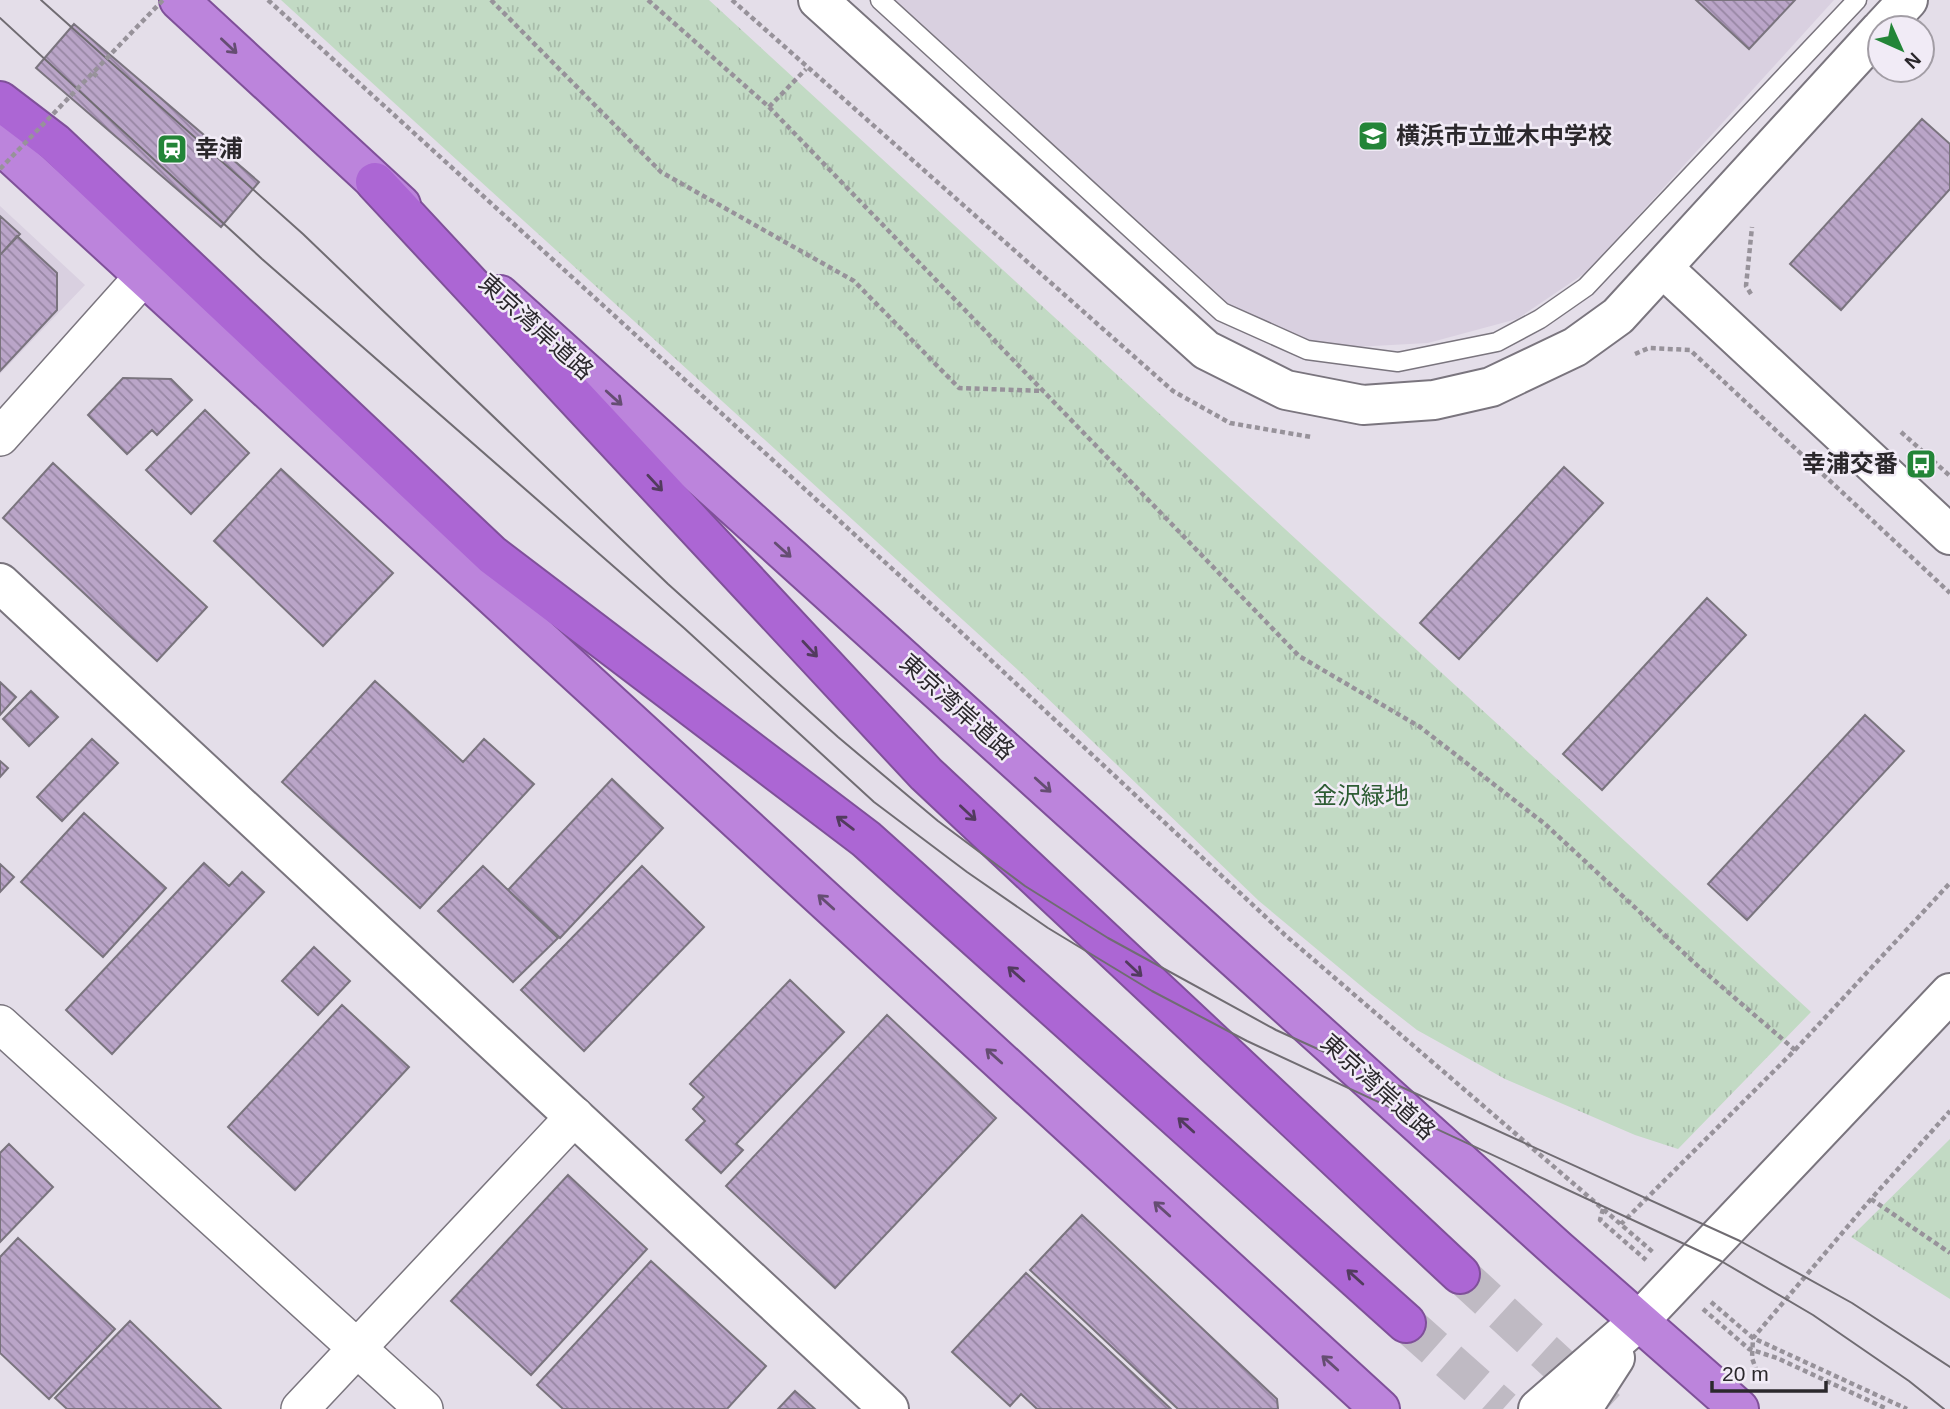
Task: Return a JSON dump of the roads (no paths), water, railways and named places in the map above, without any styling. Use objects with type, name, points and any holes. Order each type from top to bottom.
[{"type":"highway","name":"東京湾岸道路","points":[[179,0],[375,182],[1739,1409]]},
{"type":"highway","points":[[0,101],[55,143],[492,555],[866,839],[1406,1323]]},
{"type":"highway","points":[[0,144],[143,278],[1380,1409]]},
{"type":"highway","points":[[375,182],[926,774],[1460,1275]]},
{"type":"street","points":[[818,0],[1206,351],[1286,390],[1363,405],[1434,400],[1491,387],[1575,347],[1618,316],[1664,269],[1866,46]]},
{"type":"street","points":[[1895,14],[1908,0]]},
{"type":"street","points":[[1664,269],[1950,535]]},
{"type":"street","points":[[0,437],[143,278]]},
{"type":"street","points":[[0,583],[888,1409]]},
{"type":"street","points":[[1538,1409],[1639,1321],[1950,993]]},
{"type":"street","points":[[0,1024],[424,1409]]},
{"type":"street","points":[[300,1409],[575,1116]]},
{"type":"street","points":[[1582,1409],[1639,1321]]},
{"type":"lane","points":[[880,0],[1222,312],[1307,350],[1398,362],[1496,342],[1540,319],[1586,287],[1857,0]]},
{"type":"tunnel","points":[[1460,1274],[1607,1409]]},
{"type":"tunnel","points":[[1406,1323],[1503,1409]]},
{"type":"tram line","points":[[41,0],[303,234],[668,584],[838,737],[938,821],[1025,886],[1108,938],[1276,1030],[1740,1241],[1852,1303],[1950,1367]]},
{"type":"tram line","points":[[0,18],[262,259],[684,628],[874,802],[967,872],[1048,928],[1152,991],[1247,1041],[1721,1261],[1813,1315],[1909,1381],[1944,1409]]},
{"type":"place","name":"横浜市立並木中学校","points":[[1373,136]]},
{"type":"place","name":"幸浦","points":[[172,149]]},
{"type":"place","name":"幸浦交番","points":[[1921,464]]},
{"type":"park label","name":"金沢緑地","points":[[1361,796]]}]
